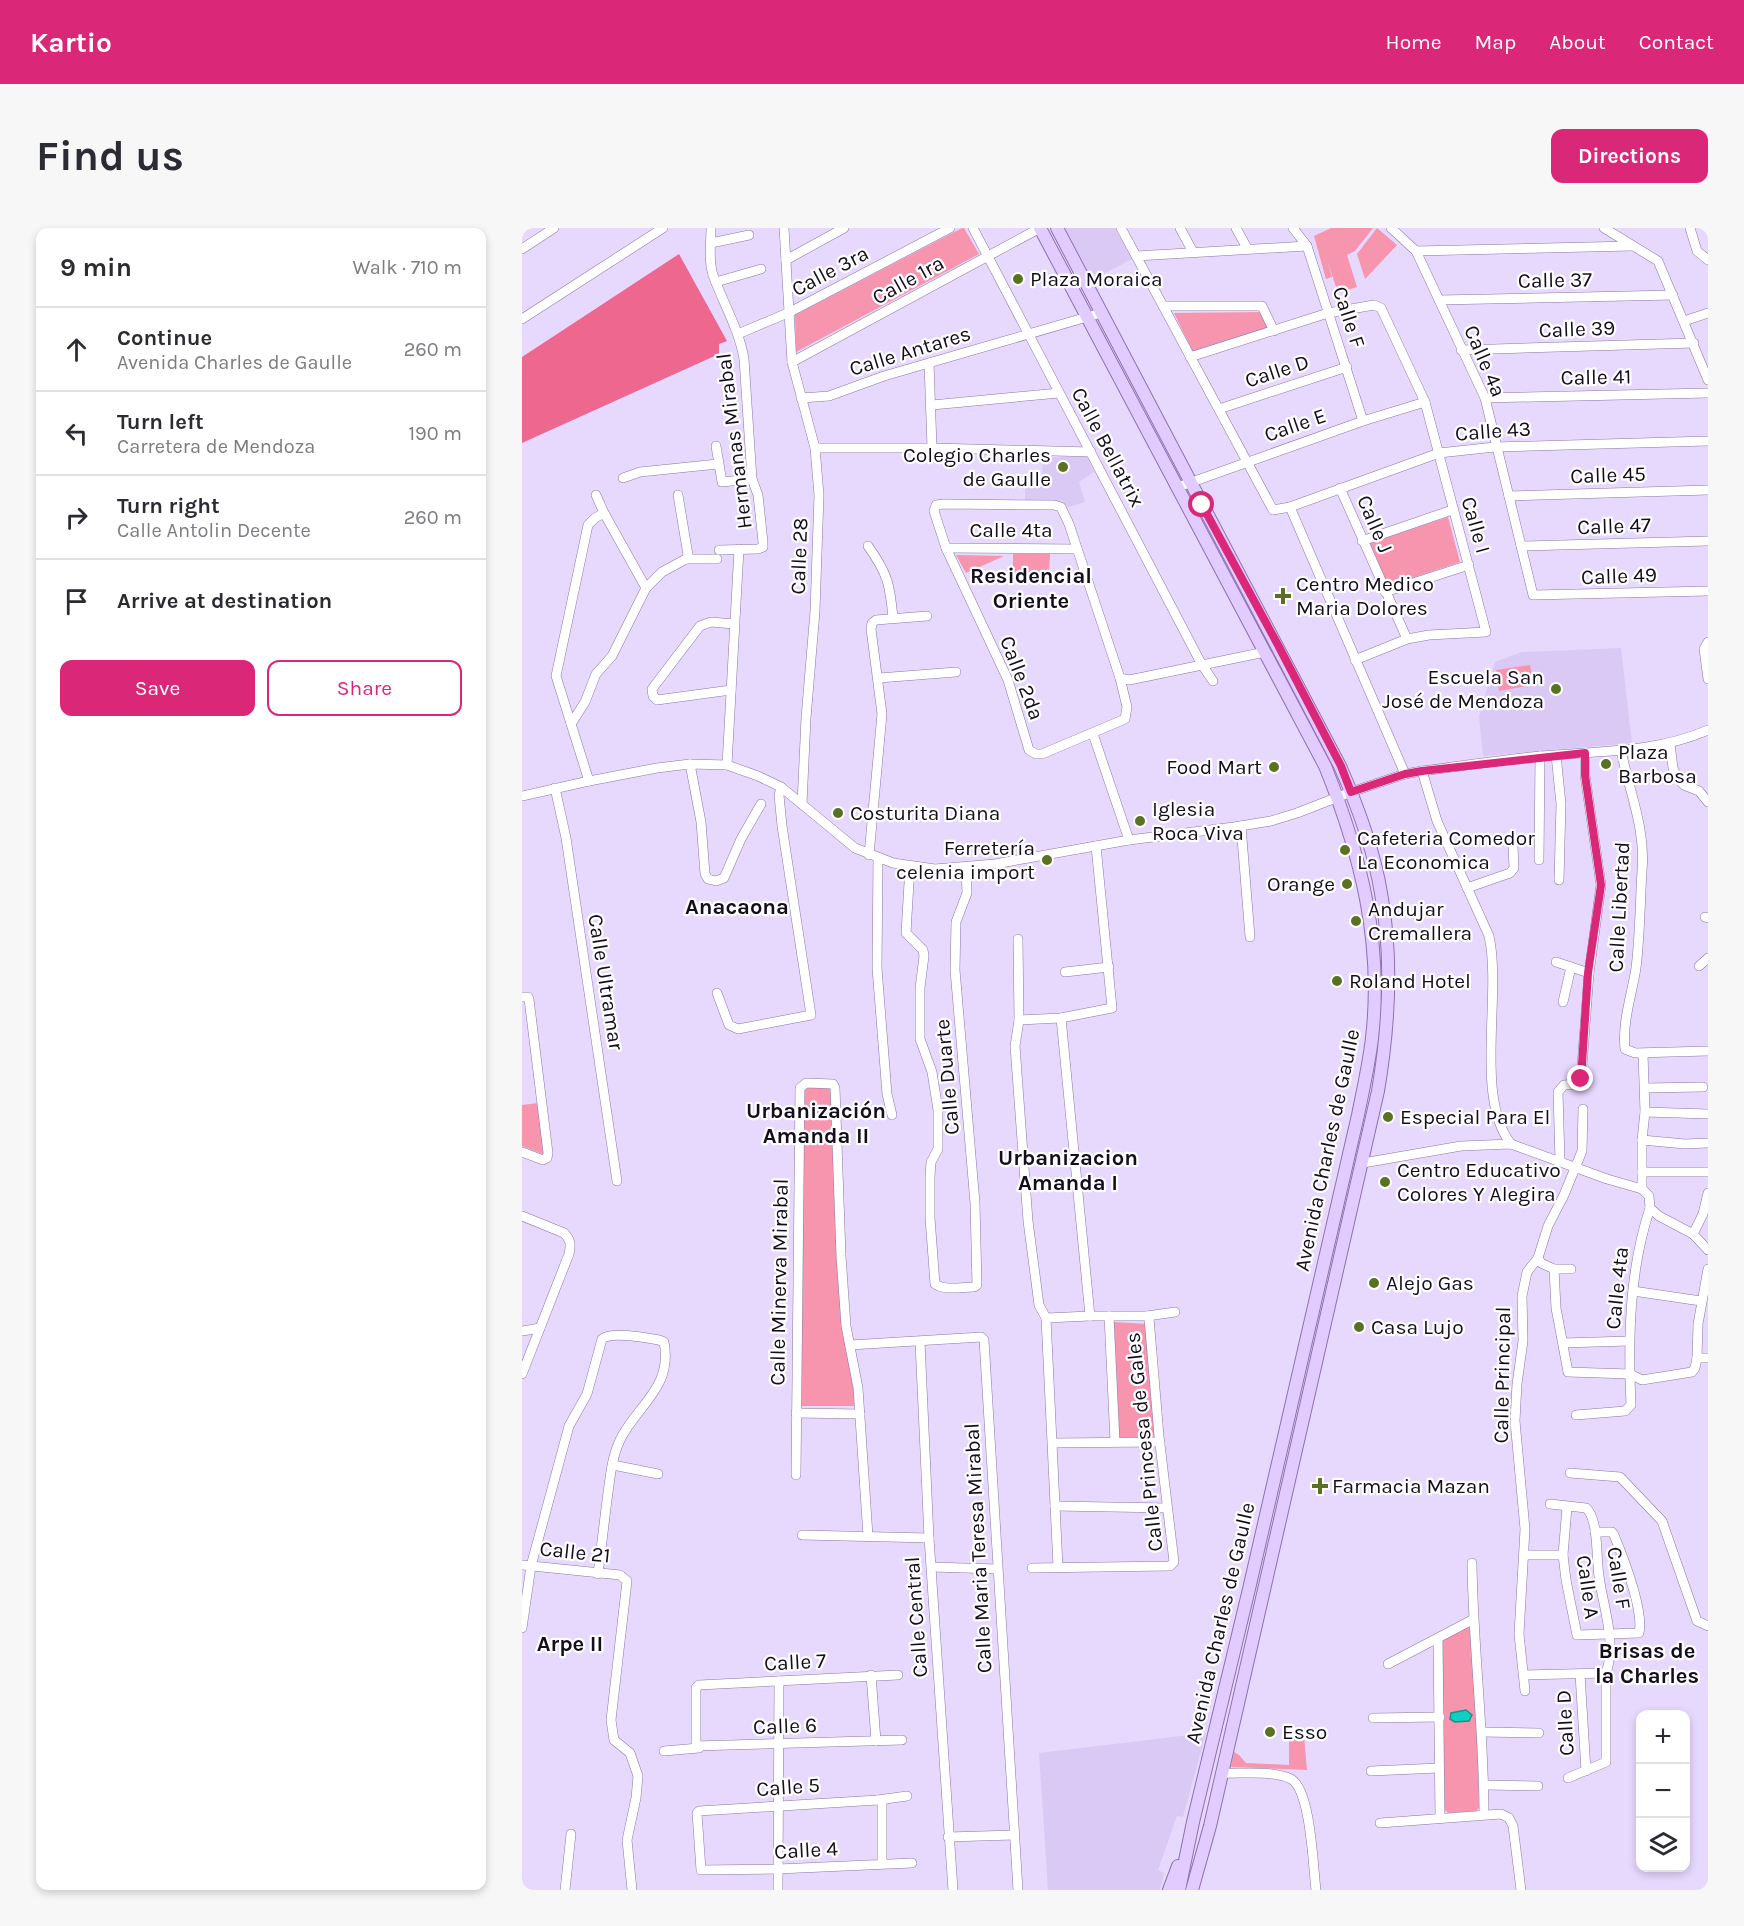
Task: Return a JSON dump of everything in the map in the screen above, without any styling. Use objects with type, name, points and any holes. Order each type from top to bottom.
[{"type":"main road","name":"Avenida Charles de Gaulle","points":[[1040,228],[1087,318],[1184,484]]},
{"type":"main road","name":"Avenida Charles de Gaulle","points":[[1057,228],[1101,313],[1265,652],[1325,766],[1338,797],[1362,872],[1374,949],[1375,988],[1372,1037],[1354,1133],[1179,1890]]},
{"type":"main road","name":"Avenida Charles de Gaulle","points":[[1192,1890],[1210,1826],[1363,1162],[1378,1091],[1388,1013],[1387,952],[1381,893],[1366,833],[1351,792],[1341,766],[1278,645],[1196,507]]},
{"type":"main road","points":[[1354,1133],[1367,1137]]},
{"type":"main road","points":[[1322,1270],[1337,1272]]},
{"type":"main road","points":[[1169,1890],[1193,1822]]},
{"type":"main road","points":[[1200,1890],[1210,1826]]},
{"type":"street","points":[[522,249],[554,228]]},
{"type":"street","points":[[522,319],[663,228]]},
{"type":"street","name":"Hermanas Mirabal","points":[[711,228],[710,257],[716,282],[738,334],[744,359],[752,479],[758,495],[763,547],[739,549]]},
{"type":"street","points":[[783,228],[790,312]]},
{"type":"street","points":[[786,260],[844,228]]},
{"type":"street","name":"Calle 3ra","points":[[738,334],[790,312],[950,228]]},
{"type":"street","name":"Calle Bellatrix","points":[[973,228],[1202,665],[1213,681]]},
{"type":"street","name":"Calle 1ra","points":[[792,362],[1040,228]]},
{"type":"street","points":[[1121,228],[1273,510],[1290,507],[1405,774]]},
{"type":"street","points":[[1180,228],[1192,252]]},
{"type":"street","points":[[1236,228],[1247,248]]},
{"type":"street","name":"Calle F","points":[[1293,228],[1307,246],[1363,421]]},
{"type":"street","name":"Calle 4a","points":[[1390,228],[1416,251],[1485,398],[1532,593]]},
{"type":"street","points":[[1604,228],[1658,261],[1708,381]]},
{"type":"street","points":[[1690,228],[1697,251],[1708,260]]},
{"type":"street","points":[[711,243],[749,235]]},
{"type":"street","points":[[1136,256],[1307,246]]},
{"type":"street","points":[[1416,251],[1632,246]]},
{"type":"street","points":[[716,282],[760,268]]},
{"type":"street","name":"Calle 37","points":[[1439,300],[1672,295]]},
{"type":"street","points":[[1163,306],[1262,306],[1274,331]]},
{"type":"street","name":"Calle I","points":[[1328,313],[1378,306],[1381,308],[1425,402],[1486,632],[1429,635],[1407,639],[1355,660]]},
{"type":"street","name":"Calle 28","points":[[790,312],[792,362],[815,448],[819,495],[802,804]]},
{"type":"street","name":"Calle Antares","points":[[801,398],[829,396],[884,375],[1101,313]]},
{"type":"street","points":[[1190,357],[1328,313]]},
{"type":"street","points":[[1684,321],[1708,313]]},
{"type":"street","name":"Calle 39","points":[[1461,350],[1694,343]]},
{"type":"street","points":[[929,363],[932,448]]},
{"type":"street","name":"Calle D","points":[[1219,409],[1347,367]]},
{"type":"street","points":[[932,405],[1059,393]]},
{"type":"street","name":"Calle 41","points":[[1485,398],[1708,393]]},
{"type":"street","name":"Calle E","points":[[1184,484],[1245,461],[1425,402]]},
{"type":"street","name":"Calle 43","points":[[1290,507],[1439,453],[1495,447],[1708,441]]},
{"type":"street","points":[[716,446],[722,482],[752,479]]},
{"type":"street","points":[[815,448],[1091,452]]},
{"type":"street","points":[[623,478],[640,472],[718,464]]},
{"type":"street","name":"Calle J","points":[[1340,488],[1407,639]]},
{"type":"street","name":"Calle 45","points":[[1509,496],[1708,490]]},
{"type":"street","points":[[596,495],[646,588]]},
{"type":"street","points":[[678,495],[688,555],[686,559]]},
{"type":"street","name":"Calle 2da","points":[[1077,549],[1061,507],[999,504],[944,504],[934,507],[946,548],[1008,680],[1029,750],[1042,754],[1093,734]]},
{"type":"street","points":[[1362,541],[1452,510]]},
{"type":"street","points":[[589,781],[556,676],[588,525],[604,513]]},
{"type":"street","name":"Calle 47","points":[[1521,546],[1708,541]]},
{"type":"street","points":[[868,546],[883,567],[890,586],[893,618]]},
{"type":"street","name":"Calle 4ta","points":[[946,548],[1077,549]]},
{"type":"street","points":[[572,724],[585,702],[596,674],[612,656],[646,588],[662,572],[686,559],[739,549],[727,765]]},
{"type":"street","points":[[1077,549],[1120,678],[1127,707],[1125,719],[1093,734],[1130,840]]},
{"type":"street","points":[[1385,592],[1469,565]]},
{"type":"street","name":"Calle 49","points":[[1532,593],[1535,596],[1708,591]]},
{"type":"street","points":[[892,1115],[887,1094],[877,968],[874,856],[882,714],[871,629],[872,622],[876,620],[927,616]]},
{"type":"street","points":[[731,690],[657,699],[652,696],[652,689],[700,626],[711,622],[734,624]]},
{"type":"street","points":[[1708,642],[1704,649],[1708,679]]},
{"type":"street","points":[[1120,678],[1129,680],[1265,652]]},
{"type":"street","points":[[879,678],[956,672]]},
{"type":"street","points":[[522,796],[657,768],[690,764],[727,765],[781,787],[855,848],[910,866],[935,869],[1033,858],[1130,840],[1241,826],[1297,813],[1405,774],[1540,756],[1670,744],[1708,730]]},
{"type":"street","points":[[1670,744],[1673,768],[1678,779],[1684,785],[1699,791],[1708,802]]},
{"type":"street","name":"Calle Libertad","points":[[1621,750],[1627,783],[1634,799],[1642,838],[1636,968],[1629,999],[1624,1046],[1629,1052],[1643,1054]]},
{"type":"street","points":[[1560,1161],[1558,1092],[1564,1085],[1578,1084],[1581,1079],[1588,973],[1601,885],[1585,775],[1585,753]]},
{"type":"street","points":[[1556,755],[1561,804],[1559,880]]},
{"type":"street","points":[[1539,860],[1540,756]]},
{"type":"street","points":[[690,764],[701,822],[705,874],[708,879],[724,878],[741,838],[761,804]]},
{"type":"street","points":[[1422,771],[1437,821],[1489,936],[1492,953],[1493,1020],[1490,1069],[1503,1132],[1511,1144]]},
{"type":"street","points":[[717,993],[729,1025],[733,1028],[738,1029],[811,1015],[779,808],[781,787]]},
{"type":"street","name":"Calle Ultramar","points":[[555,788],[566,838],[617,1181]]},
{"type":"street","points":[[1241,826],[1250,937]]},
{"type":"street","points":[[1467,888],[1510,873],[1514,868],[1514,845]]},
{"type":"street","points":[[1019,1020],[1060,1018],[1112,1008],[1096,846]]},
{"type":"street","name":"Calle Duarte","points":[[910,866],[906,933],[923,950],[920,1039],[932,1072],[938,1110],[939,1149],[931,1162],[930,1218],[935,1284],[939,1287],[950,1288],[976,1285],[975,1203],[955,970],[956,922],[966,893],[966,867]]},
{"type":"street","points":[[1018,939],[1019,1020],[1015,1046],[1028,1221],[1039,1305],[1046,1318],[1058,1567],[1032,1568]]},
{"type":"street","points":[[1699,966],[1708,958]]},
{"type":"street","points":[[1556,962],[1588,973]]},
{"type":"street","points":[[1065,972],[1109,966]]},
{"type":"street","points":[[1563,1002],[1571,967]]},
{"type":"street","points":[[522,1152],[543,1160],[547,1158],[548,1153],[526,998]]},
{"type":"street","points":[[1060,1018],[1090,1316]]},
{"type":"street","points":[[1642,1189],[1642,1140],[1645,1112],[1643,1054],[1708,1051]]},
{"type":"street","name":"Calle Minerva Mirabal","points":[[796,1475],[800,1088],[806,1083],[833,1084],[835,1088],[841,1256],[846,1326],[850,1345]]},
{"type":"street","points":[[1644,1088],[1703,1087]]},
{"type":"street","name":"Calle Principal","points":[[1525,1691],[1519,1634],[1525,1529],[1515,1421],[1516,1384],[1523,1341],[1522,1296],[1527,1272],[1538,1258],[1548,1226],[1564,1195],[1582,1147],[1583,1109]]},
{"type":"street","points":[[1645,1112],[1708,1114]]},
{"type":"street","points":[[1642,1140],[1685,1144],[1708,1143]]},
{"type":"street","points":[[1363,1162],[1461,1146],[1511,1144],[1642,1189],[1649,1196],[1650,1208],[1659,1216],[1693,1234],[1708,1250]]},
{"type":"street","points":[[1642,1172],[1708,1172]]},
{"type":"street","points":[[1693,1234],[1703,1214],[1708,1194]]},
{"type":"street","name":"Calle 4ta","points":[[1575,1415],[1625,1411],[1631,1405],[1629,1341],[1633,1290],[1641,1234],[1650,1208]]},
{"type":"street","points":[[522,1216],[564,1233],[570,1243],[569,1254],[522,1374]]},
{"type":"street","points":[[1538,1258],[1540,1263],[1554,1269],[1570,1269]]},
{"type":"street","points":[[1554,1269],[1556,1308],[1567,1371],[1570,1373],[1630,1374],[1642,1380],[1692,1372],[1695,1368],[1701,1301],[1708,1269]]},
{"type":"street","points":[[1633,1290],[1701,1301]]},
{"type":"street","points":[[1046,1318],[1148,1317],[1175,1312]]},
{"type":"street","points":[[1109,1316],[1115,1442]]},
{"type":"street","name":"Calle Princesa de Gales","points":[[1058,1567],[1170,1566],[1174,1562],[1148,1317]]},
{"type":"street","points":[[522,1331],[540,1328]]},
{"type":"street","points":[[522,1628],[526,1565],[569,1426],[587,1394],[602,1339],[606,1335],[659,1340],[664,1342],[664,1372],[654,1394],[621,1439],[613,1464],[598,1574]]},
{"type":"street","name":"Calle Maria Teresa Mirabal","points":[[850,1345],[981,1337],[984,1340],[1018,1890]]},
{"type":"street","points":[[1563,1343],[1629,1341]]},
{"type":"street","name":"Calle Central","points":[[920,1342],[929,1538],[953,1890]]},
{"type":"street","points":[[850,1345],[858,1388],[868,1536]]},
{"type":"street","points":[[1697,1358],[1708,1358]]},
{"type":"street","points":[[796,1413],[860,1414]]},
{"type":"street","points":[[1053,1443],[1160,1442]]},
{"type":"street","points":[[613,1464],[658,1474]]},
{"type":"street","points":[[1570,1473],[1620,1477],[1662,1521],[1697,1621],[1708,1626]]},
{"type":"street","name":"Calle F","points":[[1550,1504],[1586,1508],[1590,1511],[1609,1635],[1609,1664],[1605,1673],[1605,1763],[1586,1771]]},
{"type":"street","points":[[1055,1506],[1167,1508]]},
{"type":"street","name":"Calle A","points":[[1568,1507],[1563,1555],[1578,1635],[1609,1635]]},
{"type":"street","points":[[1595,1532],[1612,1532],[1625,1561],[1638,1610],[1639,1633],[1609,1635]]},
{"type":"street","points":[[802,1535],[929,1538]]},
{"type":"street","points":[[1525,1555],[1563,1555]]},
{"type":"street","points":[[1472,1563],[1472,1620],[1482,1732],[1484,1814]]},
{"type":"street","name":"Calle 21","points":[[526,1565],[624,1577],[627,1581],[611,1720],[614,1740],[630,1753],[638,1776],[627,1840],[632,1890]]},
{"type":"street","points":[[932,1567],[997,1569]]},
{"type":"street","points":[[1388,1664],[1472,1620]]},
{"type":"street","points":[[1438,1639],[1440,1817]]},
{"type":"street","points":[[1524,1675],[1605,1673]]},
{"type":"street","name":"Calle D","points":[[1580,1674],[1586,1771]]},
{"type":"street","points":[[871,1675],[876,1741]]},
{"type":"street","name":"Calle 7","points":[[698,1747],[696,1688],[699,1685],[898,1675]]},
{"type":"street","points":[[778,1890],[779,1681]]},
{"type":"street","points":[[1373,1718],[1440,1717]]},
{"type":"street","points":[[1482,1732],[1539,1733]]},
{"type":"street","name":"Calle 6","points":[[664,1751],[780,1743],[902,1740]]},
{"type":"street","points":[[1371,1771],[1439,1768]]},
{"type":"street","points":[[1568,1778],[1586,1771]]},
{"type":"street","points":[[1221,1773],[1275,1775],[1293,1780],[1300,1788],[1306,1804],[1316,1890]]},
{"type":"street","points":[[1484,1785],[1538,1786]]},
{"type":"street","name":"Calle 5","points":[[702,1870],[697,1813],[699,1811],[880,1801],[907,1796]]},
{"type":"street","points":[[880,1801],[882,1864]]},
{"type":"street","points":[[1380,1823],[1501,1814],[1509,1818],[1514,1826],[1521,1890]]},
{"type":"street","points":[[565,1890],[571,1834]]},
{"type":"street","points":[[948,1837],[1014,1835]]},
{"type":"street","name":"Calle 4","points":[[702,1870],[912,1863]]},
{"type":"shaded area","points":[[962,228],[979,254],[796,352],[795,315]]},
{"type":"shaded area","points":[[1065,228],[1115,228],[1132,259],[1092,280]]},
{"type":"shaded area","points":[[1331,228],[1373,228],[1355,251],[1347,255],[1357,287],[1338,293],[1327,260],[1332,277],[1326,279],[1314,236]]},
{"type":"shaded area","points":[[1377,228],[1397,245],[1365,279],[1357,254]]},
{"type":"shaded area","points":[[679,254],[727,341],[719,344],[719,354],[522,443],[522,357]]},
{"type":"shaded area","points":[[1264,312],[1271,330],[1194,354],[1174,313]]},
{"type":"shaded area","points":[[1043,457],[1087,457],[1094,472],[1079,482],[1085,502],[1068,507],[1062,501],[1025,501],[1025,481],[1042,480]]},
{"type":"shaded area","points":[[1448,517],[1460,562],[1388,586],[1370,543]]},
{"type":"shaded area","points":[[1013,554],[1050,554],[1049,573],[1013,573]]},
{"type":"shaded area","points":[[956,555],[1004,556],[966,573]]},
{"type":"shaded area","name":"Escuela San José de Mendoza","points":[[1621,648],[1632,743],[1483,756],[1479,716],[1495,662],[1522,652]]},
{"type":"shaded area","points":[[1530,665],[1534,685],[1499,691],[1496,670]]},
{"type":"shaded area","points":[[803,1086],[833,1087],[836,1219],[857,1406],[797,1406]]},
{"type":"shaded area","points":[[539,1103],[545,1155],[522,1146],[522,1105]]},
{"type":"shaded area","points":[[1114,1322],[1147,1324],[1157,1438],[1117,1439]]},
{"type":"shaded area","points":[[1467,1627],[1470,1629],[1477,1712],[1479,1808],[1476,1811],[1448,1813],[1444,1809],[1441,1643],[1444,1637]]},
{"type":"shaded area","points":[[1466,1710],[1472,1715],[1469,1721],[1455,1722],[1450,1719],[1451,1713]]},
{"type":"shaded area","points":[[1206,1733],[1183,1817],[1177,1816],[1158,1870],[1164,1873],[1160,1890],[1048,1890],[1039,1753]]},
{"type":"shaded area","points":[[1304,1736],[1307,1770],[1231,1767],[1234,1752],[1246,1763],[1289,1765],[1289,1739]]},
{"type":"place","name":"Plaza Moraica","points":[[1018,279]]},
{"type":"place","name":"Colegio Charles de Gaulle","points":[[1063,467]]},
{"type":"place","name":"Centro Medico Maria Dolores","points":[[1283,596]]},
{"type":"place","name":"Escuela San José de Mendoza","points":[[1556,689]]},
{"type":"place","name":"Plaza Barbosa","points":[[1606,764]]},
{"type":"place","name":"Food Mart","points":[[1274,767]]},
{"type":"place","name":"Costurita Diana","points":[[838,813]]},
{"type":"place","name":"Iglesia Roca Viva","points":[[1140,821]]},
{"type":"place","name":"Cafeteria Comedor La Economica","points":[[1345,850]]},
{"type":"place","name":"Ferretería celenia import","points":[[1047,860]]},
{"type":"place","name":"Orange","points":[[1347,884]]},
{"type":"place","name":"Andujar Cremallera","points":[[1356,921]]},
{"type":"place","name":"Roland Hotel","points":[[1337,981]]},
{"type":"place","name":"Especial Para El","points":[[1388,1117]]},
{"type":"place","name":"Centro Educativo Colores Y Alegira","points":[[1385,1182]]},
{"type":"place","name":"Alejo Gas","points":[[1374,1283]]},
{"type":"place","name":"Casa Lujo","points":[[1359,1327]]},
{"type":"place","name":"Farmacia Mazan","points":[[1320,1486]]},
{"type":"place","name":"Esso","points":[[1270,1732]]},
{"type":"district","name":"Residencial Oriente","points":[[1031,588]]},
{"type":"district","name":"Anacaona","points":[[737,906]]},
{"type":"district","name":"Urbanización Amanda II","points":[[816,1122]]},
{"type":"district","name":"Urbanizacion Amanda I","points":[[1068,1170]]},
{"type":"district","name":"Arpe II","points":[[570,1643]]},
{"type":"district","name":"Brisas de la Charles","points":[[1647,1662]]},
{"type":"route","points":[[1202,505],[1341,766],[1351,792],[1405,774],[1422,771],[1540,756],[1585,753],[1585,775],[1601,885],[1588,973],[1581,1079]]}]
